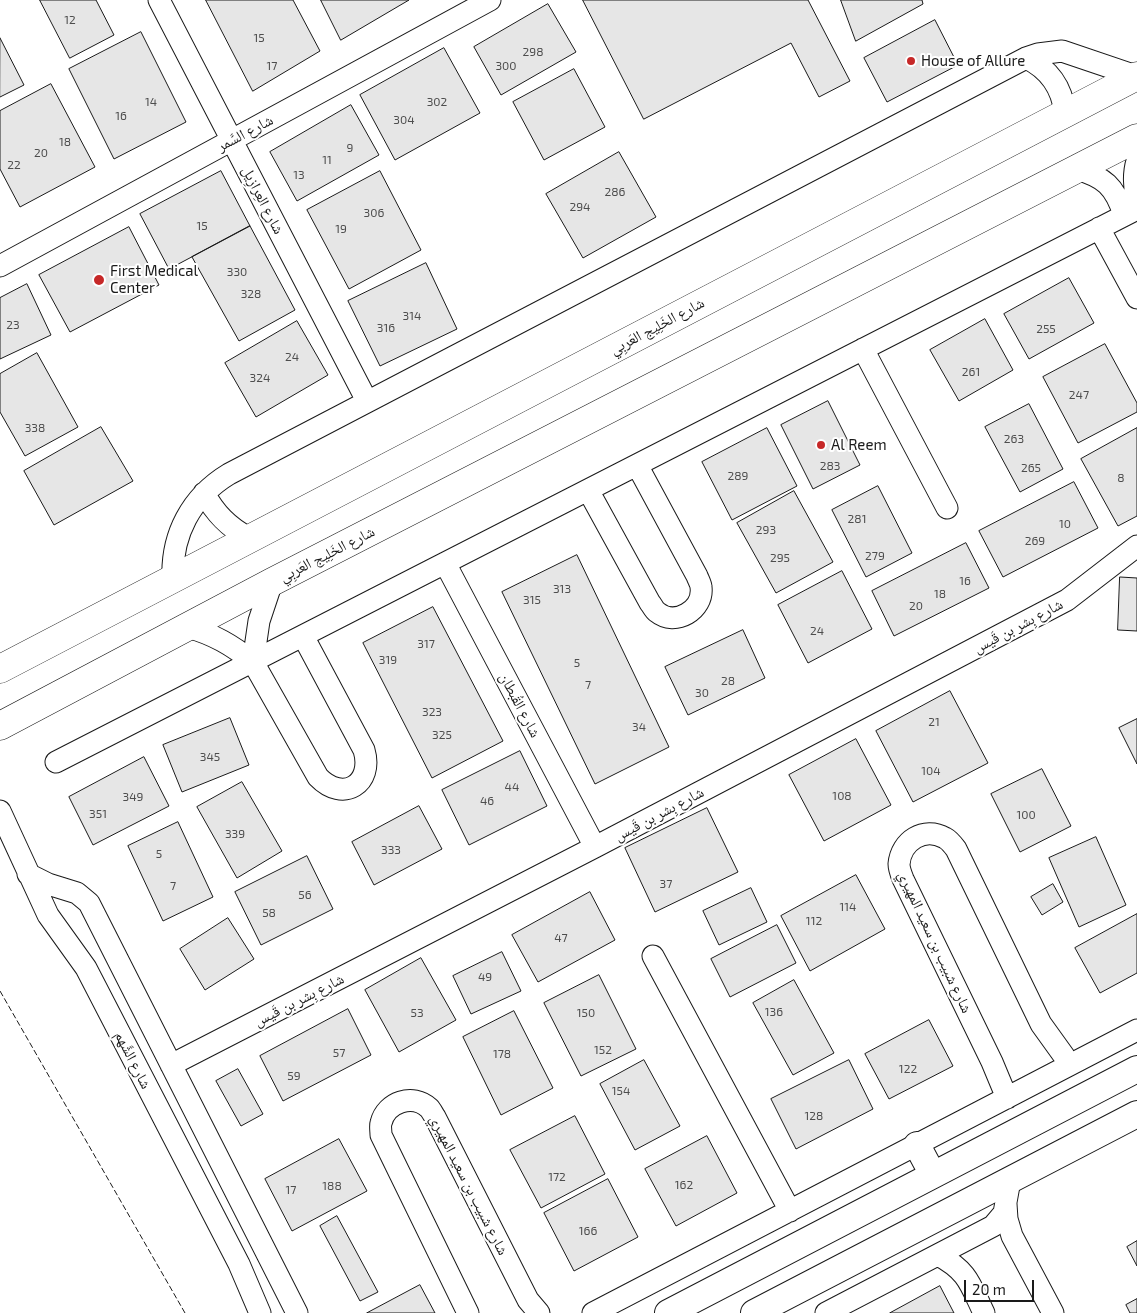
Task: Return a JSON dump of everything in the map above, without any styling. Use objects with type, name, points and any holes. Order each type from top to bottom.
[{"type":"highway","name":"شارع الخَلِيج العَربِي","points":[[0,669],[1137,76]]},
{"type":"highway","name":"شارع الخَلِيج العَربِي","points":[[3,730],[187,627],[272,582],[1137,138]]},
{"type":"street","name":"شارع العِرازِيل","points":[[159,0],[367,401]]},
{"type":"street","name":"شارع السَّمر","points":[[0,266],[490,0]]},
{"type":"street","name":"شارع الخَلِيج العَربِي","points":[[1026,58],[1038,54],[1062,51],[1137,76]]},
{"type":"street","points":[[172,579],[172,565],[177,538],[189,514],[204,493],[229,474],[367,401],[1026,58],[1036,63],[1054,79],[1063,101],[1065,113]]},
{"type":"street","points":[[1133,208],[1137,161]]},
{"type":"street","points":[[1076,169],[1093,173],[1108,183],[1119,198],[1133,208]]},
{"type":"street","points":[[56,762],[1100,228],[1133,208]]},
{"type":"street","points":[[1100,228],[1137,298]]},
{"type":"street","points":[[863,349],[947,508]]},
{"type":"street","points":[[588,490],[650,603],[658,613],[669,618],[682,617],[693,611],[700,600],[701,588],[697,576],[637,465]]},
{"type":"street","points":[[204,493],[214,510],[227,524],[249,538]]},
{"type":"street","name":"شارع بِشر بن قَيس","points":[[171,1066],[1067,600],[1137,546]]},
{"type":"street","name":"شارع القُبطان","points":[[445,563],[595,847]]},
{"type":"street","name":"شارع الخَلِيج العَربِي","points":[[253,662],[259,621],[272,582]]},
{"type":"street","points":[[187,627],[222,639],[253,662],[318,777],[326,785],[337,790],[349,788],[359,783],[366,773],[367,762],[364,750],[303,636]]},
{"type":"street","name":"شارع الشَّهم","points":[[0,811],[48,915],[86,968],[239,1264],[260,1313]]},
{"type":"street","name":"شارع شبيب بن سعيد المهيري","points":[[1007,1098],[996,1068],[903,879],[899,866],[901,852],[908,841],[921,834],[934,833],[947,838],[956,849],[1041,1024],[1069,1066]]},
{"type":"street","points":[[28,874],[48,884],[77,893],[83,897],[93,910],[297,1313]]},
{"type":"street","points":[[48,915],[59,900],[66,896],[83,897]]},
{"type":"street","points":[[653,956],[790,1211]]},
{"type":"street","points":[[593,1313],[1137,1030]]},
{"type":"street","points":[[668,1313],[1137,1069]]},
{"type":"street","name":"شارع شبيب بن سعيد المهيري","points":[[468,1313],[381,1134],[381,1123],[386,1112],[395,1104],[406,1100],[418,1102],[429,1108],[435,1117],[528,1300],[539,1313]]},
{"type":"street","points":[[754,1313],[1008,1192],[1137,1114]]},
{"type":"street","points":[[917,1145],[934,1174]]},
{"type":"street","points":[[826,1313],[994,1226],[1004,1213],[1008,1192]]},
{"type":"street","points":[[1008,1192],[1007,1218],[1012,1236],[1053,1313]]},
{"type":"street","points":[[938,1255],[953,1263],[965,1276],[984,1313]]},
{"type":"building","points":[[40,0],[96,0],[114,35],[70,58]]},
{"type":"building","points":[[206,0],[293,0],[320,51],[253,91]]},
{"type":"building","points":[[321,0],[409,0],[341,40]]},
{"type":"building","points":[[583,0],[808,0],[850,81],[819,97],[791,43],[644,119]]},
{"type":"building","points":[[841,0],[922,0],[923,4],[856,41]]},
{"type":"building","points":[[548,4],[576,52],[501,95],[474,47]]},
{"type":"building","name":"House of Allure","points":[[935,20],[958,65],[887,102],[864,58]]},
{"type":"building","points":[[141,32],[186,122],[114,159],[69,69]]},
{"type":"building","points":[[0,38],[24,85],[0,97]]},
{"type":"building","points":[[444,48],[480,113],[395,160],[360,95]]},
{"type":"building","points":[[574,69],[605,127],[544,160],[513,102]]},
{"type":"building","points":[[51,84],[95,167],[20,207],[0,169],[0,111]]},
{"type":"building","points":[[351,105],[379,155],[297,201],[270,152]]},
{"type":"building","points":[[619,152],[656,217],[583,258],[546,194]]},
{"type":"building","points":[[221,171],[250,226],[169,269],[140,214]]},
{"type":"building","points":[[380,171],[421,250],[349,289],[307,210]]},
{"type":"building","points":[[250,226],[295,310],[239,341],[192,257]]},
{"type":"building","name":"First Medical Center","points":[[129,227],[159,285],[70,332],[39,275]]},
{"type":"building","points":[[426,263],[457,329],[380,366],[348,301]]},
{"type":"building","points":[[1069,278],[1094,323],[1029,359],[1004,314]]},
{"type":"building","points":[[27,284],[51,335],[0,359],[0,298]]},
{"type":"building","points":[[985,319],[1013,370],[959,401],[930,350]]},
{"type":"building","points":[[297,321],[328,375],[256,417],[225,363]]},
{"type":"building","points":[[1105,344],[1137,403],[1137,412],[1078,443],[1043,377]]},
{"type":"building","points":[[37,353],[78,427],[25,456],[0,412],[0,374]]},
{"type":"building","name":"Al Reem","points":[[828,401],[860,465],[813,489],[781,425]]},
{"type":"building","points":[[1029,404],[1063,469],[1020,492],[985,427]]},
{"type":"building","points":[[101,427],[133,481],[54,525],[24,471]]},
{"type":"building","points":[[767,428],[797,486],[732,520],[702,462]]},
{"type":"building","points":[[1137,428],[1137,516],[1118,526],[1081,459]]},
{"type":"building","points":[[1074,482],[1098,528],[1003,577],[979,531]]},
{"type":"building","points":[[878,486],[912,553],[866,577],[832,510]]},
{"type":"building","points":[[794,491],[833,562],[776,593],[737,523]]},
{"type":"building","points":[[966,543],[989,588],[894,636],[872,591]]},
{"type":"building","points":[[577,555],[669,747],[595,784],[502,592]]},
{"type":"building","points":[[842,571],[872,629],[808,663],[778,605]]},
{"type":"building","points":[[1120,577],[1137,578],[1137,631],[1118,630]]},
{"type":"building","points":[[433,607],[503,741],[432,778],[363,643]]},
{"type":"building","points":[[743,630],[765,678],[688,715],[665,667]]},
{"type":"building","points":[[950,691],[988,763],[913,802],[876,731]]},
{"type":"building","points":[[230,718],[249,765],[182,792],[163,745]]},
{"type":"building","points":[[1137,719],[1137,764],[1119,728]]},
{"type":"building","points":[[856,739],[891,805],[824,841],[789,775]]},
{"type":"building","points":[[520,751],[547,806],[469,845],[442,790]]},
{"type":"building","points":[[144,757],[169,806],[93,845],[69,797]]},
{"type":"building","points":[[1042,769],[1071,826],[1020,852],[991,794]]},
{"type":"building","points":[[242,782],[282,851],[237,878],[197,807]]},
{"type":"building","points":[[419,806],[442,849],[374,885],[352,842]]},
{"type":"building","points":[[707,808],[738,872],[655,912],[625,848]]},
{"type":"building","points":[[178,822],[213,897],[163,921],[128,846]]},
{"type":"building","points":[[1096,837],[1126,905],[1079,927],[1049,858]]},
{"type":"building","points":[[307,856],[333,909],[261,945],[235,892]]},
{"type":"building","points":[[856,875],[885,929],[810,971],[781,916]]},
{"type":"building","points":[[1053,884],[1063,902],[1042,915],[1031,897]]},
{"type":"building","points":[[751,888],[767,922],[719,945],[703,911]]},
{"type":"building","points":[[590,892],[615,940],[538,982],[512,935]]},
{"type":"building","points":[[1137,914],[1137,973],[1100,993],[1075,948]]},
{"type":"building","points":[[228,918],[254,959],[205,990],[180,949]]},
{"type":"building","points":[[777,925],[796,963],[730,997],[711,959]]},
{"type":"building","points":[[502,952],[521,991],[471,1014],[453,976]]},
{"type":"building","points":[[421,958],[456,1020],[399,1052],[365,990]]},
{"type":"building","points":[[599,975],[636,1049],[581,1076],[544,1003]]},
{"type":"building","points":[[794,980],[834,1053],[793,1075],[753,1003]]},
{"type":"building","points":[[348,1009],[371,1055],[283,1101],[260,1056]]},
{"type":"building","points":[[514,1011],[553,1088],[501,1115],[463,1037]]},
{"type":"building","points":[[929,1020],[953,1066],[889,1099],[865,1054]]},
{"type":"building","points":[[644,1060],[680,1126],[635,1150],[600,1084]]},
{"type":"building","points":[[849,1060],[873,1109],[796,1149],[771,1099]]},
{"type":"building","points":[[238,1069],[263,1114],[241,1126],[216,1081]]},
{"type":"building","points":[[575,1116],[605,1174],[541,1208],[510,1150]]},
{"type":"building","points":[[707,1136],[737,1193],[676,1226],[645,1169]]},
{"type":"building","points":[[339,1139],[367,1191],[292,1231],[265,1179]]},
{"type":"building","points":[[608,1179],[638,1237],[574,1271],[544,1213]]},
{"type":"building","points":[[337,1216],[378,1292],[360,1301],[320,1226]]},
{"type":"building","points":[[1137,1241],[1137,1266],[1127,1247]]},
{"type":"building","points":[[420,1285],[435,1313],[367,1313]]},
{"type":"building","points":[[940,1286],[954,1313],[890,1313]]},
{"type":"building","points":[[1137,1299],[1137,1313],[1130,1313],[1126,1305]]},
{"type":"fence","points":[[0,991],[185,1313]]},
{"type":"place","name":"House of Allure","points":[[911,61]]},
{"type":"place","name":"First Medical Center","points":[[99,280]]},
{"type":"place","name":"Al Reem","points":[[821,445]]}]
